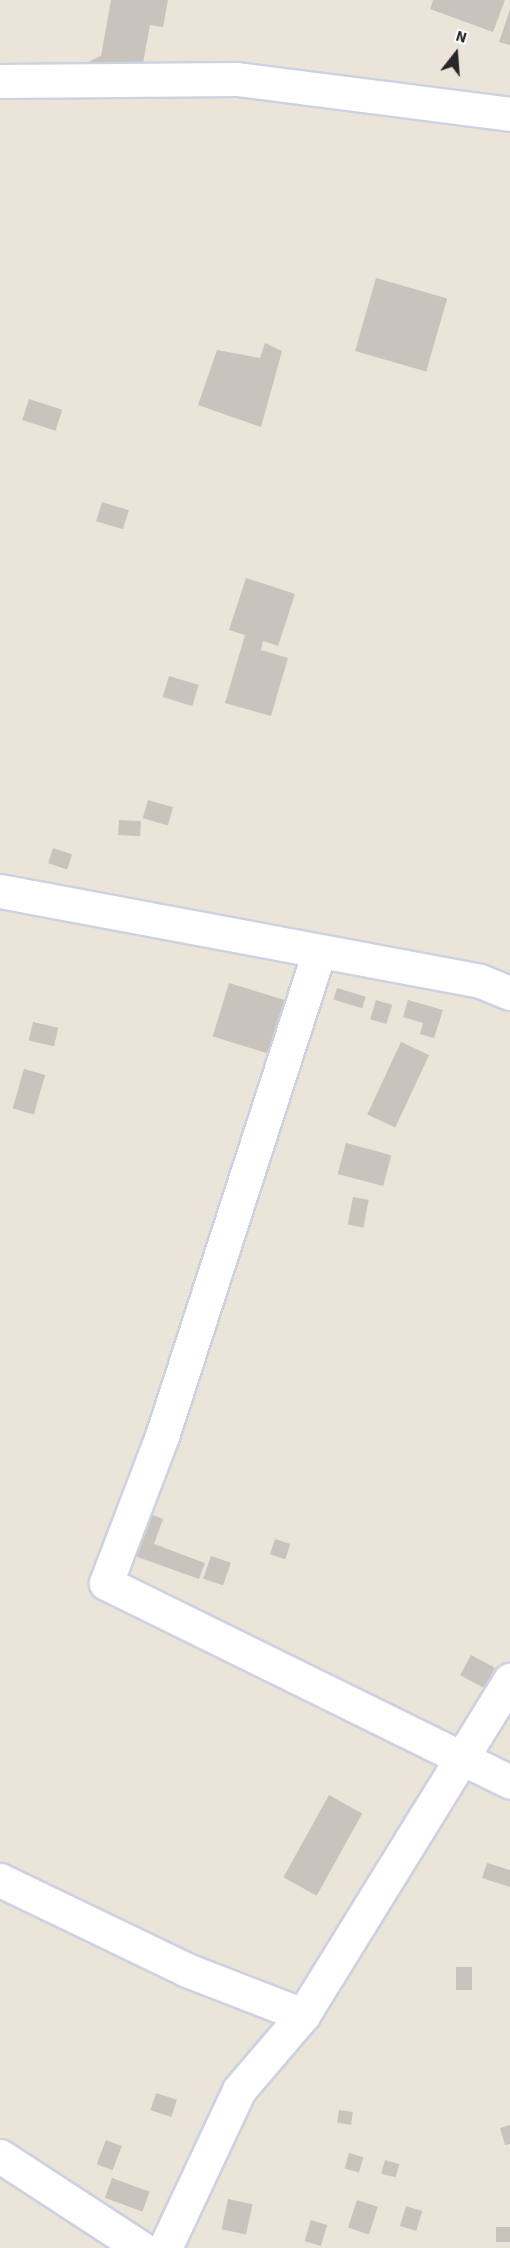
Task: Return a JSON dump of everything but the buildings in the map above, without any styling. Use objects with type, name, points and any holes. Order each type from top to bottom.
[{"type":"street","points":[[0,81],[237,79],[510,114]]},
{"type":"street","points":[[0,891],[480,981],[510,993]]},
{"type":"street","points":[[320,951],[162,1436],[106,1583],[387,1717],[460,1761],[510,1782]]},
{"type":"street","points":[[165,2248],[239,2090],[303,2015],[510,1680]]},
{"type":"street","points":[[0,1880],[187,1970],[303,2015]]},
{"type":"street","points":[[0,2156],[141,2248]]}]
